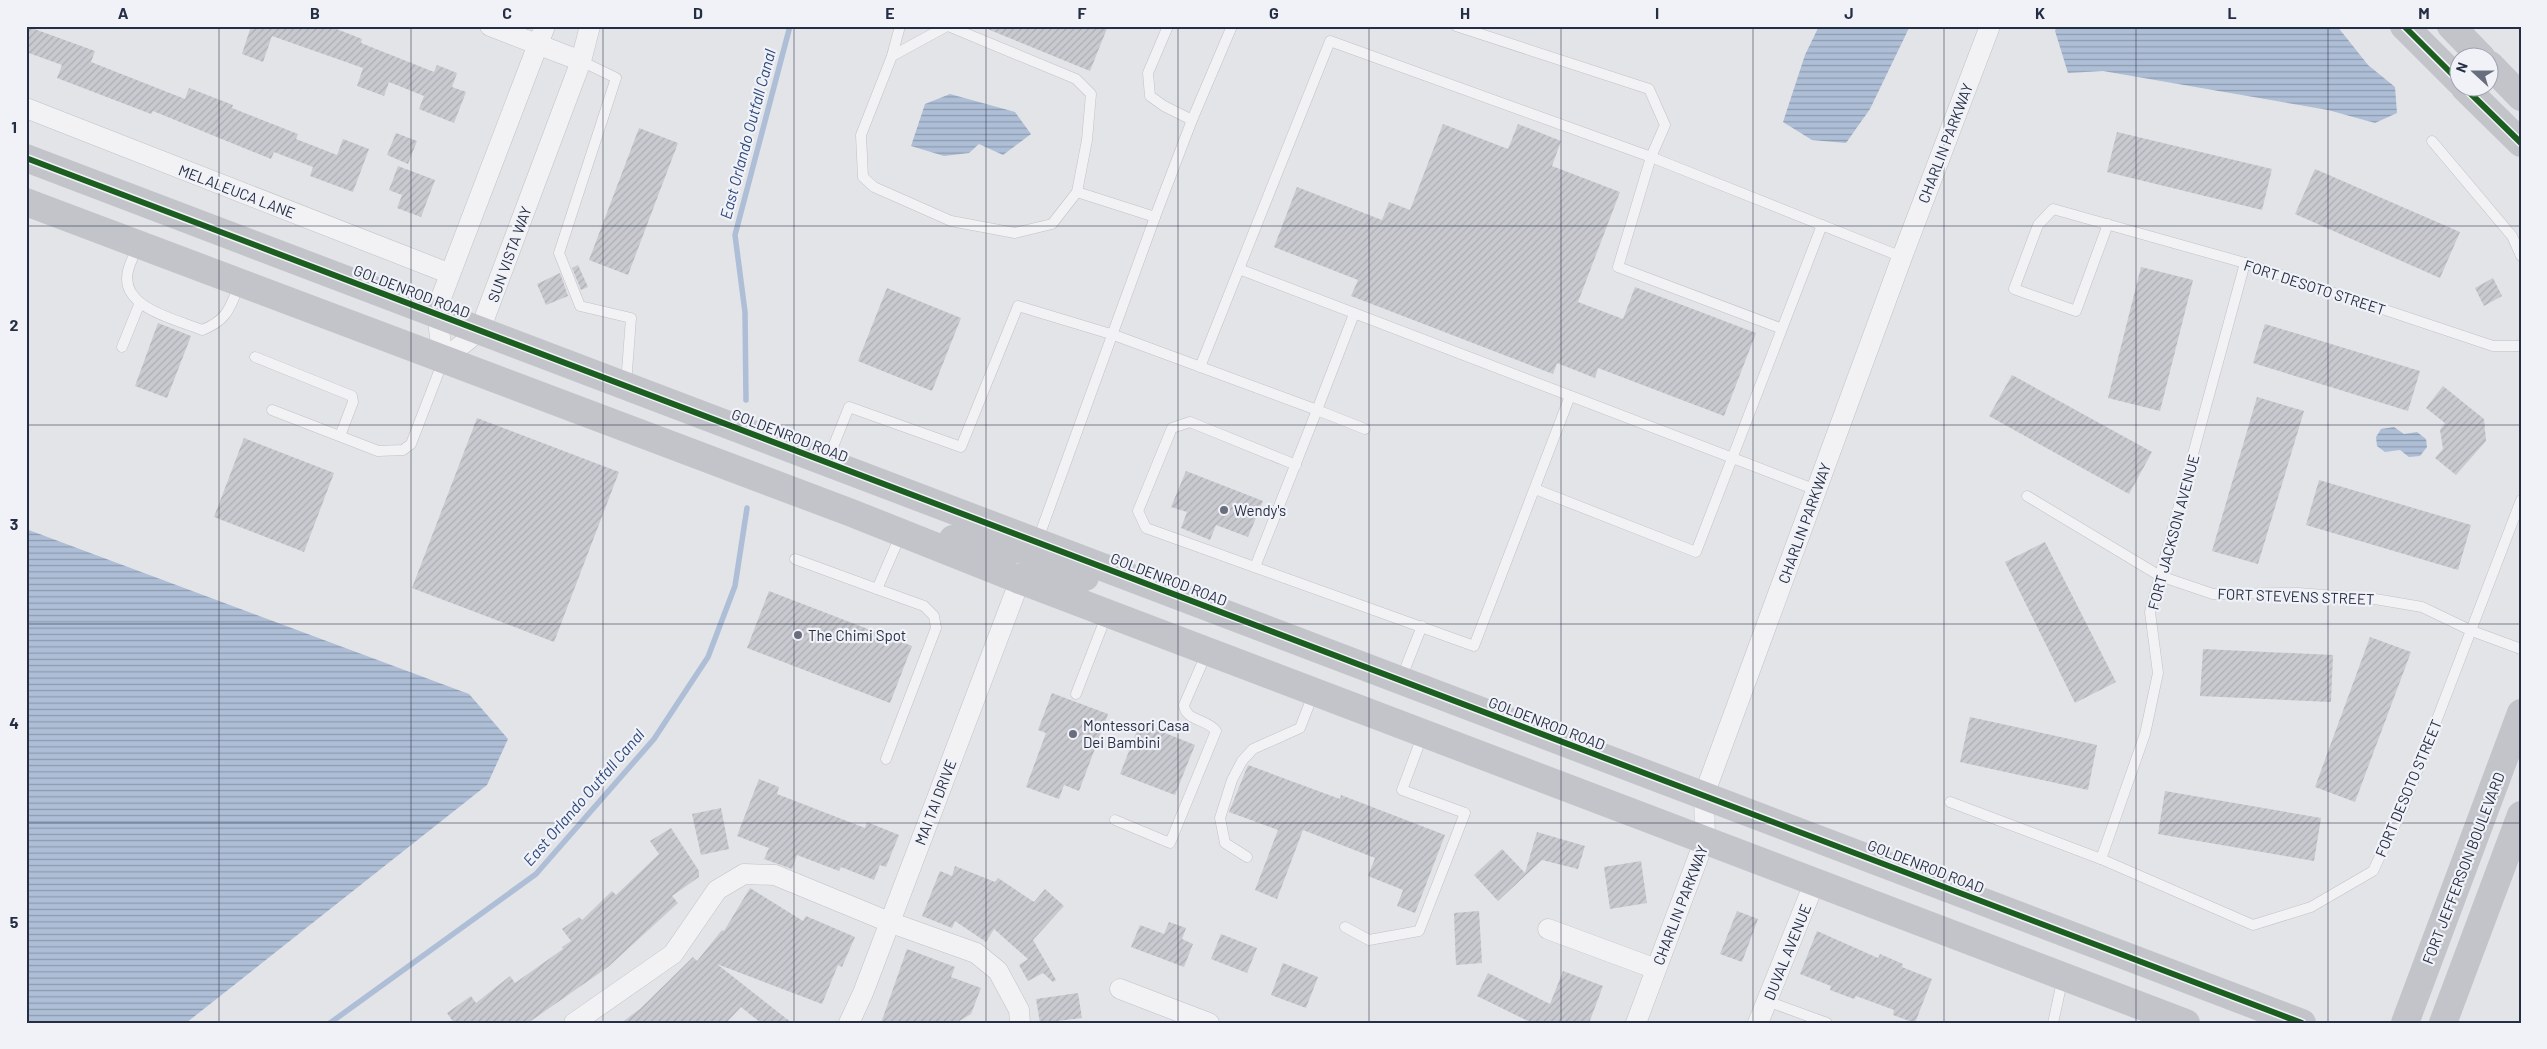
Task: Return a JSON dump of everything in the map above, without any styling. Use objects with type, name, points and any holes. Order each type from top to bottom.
[{"type":"main road","points":[[2404,26],[2450,72]]},
{"type":"main road","points":[[2451,26],[2472,48]]},
{"type":"main road","points":[[2500,75],[2521,97]]},
{"type":"main road","points":[[2476,98],[2521,143]]},
{"type":"main road","name":"GOLDENROD ROAD","points":[[26,158],[2302,1023]]},
{"type":"main road","points":[[26,202],[849,512],[1020,580],[2186,1023]]},
{"type":"main road","points":[[849,512],[859,506],[869,508],[971,546],[1010,548],[1032,546],[1037,542]]},
{"type":"main road","points":[[1020,580],[1030,570],[1048,568],[1068,570],[1196,620],[1205,620],[1224,613]]},
{"type":"main road","name":"FORT JEFFERSON BOULEVARD","points":[[2405,1023],[2521,713]]},
{"type":"main road","points":[[2443,1023],[2521,815]]},
{"type":"street","points":[[490,26],[541,35],[580,61]]},
{"type":"street","name":"SUN VISTA WAY","points":[[480,330],[580,61],[590,26]]},
{"type":"street","name":"CHARLIN PARKWAY","points":[[1636,1023],[1705,839],[1704,795],[1902,257],[1990,26]]},
{"type":"street","points":[[443,360],[437,314],[448,273],[541,35]]},
{"type":"street","name":"MELALEUCA LANE","points":[[26,108],[448,273]]},
{"type":"street","points":[[443,360],[480,330]]},
{"type":"street","name":"MAI TAI DRIVE","points":[[849,1023],[1020,580]]},
{"type":"street","points":[[574,1023],[673,954],[717,890],[744,874],[775,875],[889,922],[976,953],[998,971],[1019,1010],[1020,1023]]},
{"type":"street","name":"DUVAL AVENUE","points":[[1758,1023],[1816,881]]},
{"type":"street","points":[[1548,929],[1656,968]]},
{"type":"street","points":[[1120,989],[1209,1023]]},
{"type":"lane","points":[[892,56],[947,26],[1076,79],[1091,94],[1087,140],[1077,192],[1052,224],[1015,233],[951,221],[874,187],[863,177],[861,135],[892,56],[900,26]]},
{"type":"lane","points":[[1168,26],[1148,73],[1150,96],[1164,106],[1192,120]]},
{"type":"lane","points":[[1037,542],[1114,335],[1155,217],[1192,120],[1232,26]]},
{"type":"lane","points":[[1456,26],[1649,89],[1665,126],[1651,157],[1618,267],[1780,328]]},
{"type":"lane","points":[[1200,367],[1330,41],[1651,157],[1902,257]]},
{"type":"lane","points":[[580,61],[616,78],[559,253],[580,306],[632,318],[626,386]]},
{"type":"lane","points":[[2432,141],[2512,236],[2521,256]]},
{"type":"lane","points":[[1077,192],[1155,217]]},
{"type":"lane","name":"FORT DESOTO STREET","points":[[2108,224],[2076,311],[2014,289],[2038,224],[2053,209],[2108,224],[2245,263],[2493,346],[2521,346]]},
{"type":"lane","points":[[1536,489],[1696,552],[1780,328],[1822,225]]},
{"type":"lane","points":[[139,244],[128,272],[129,290],[139,305],[202,330],[216,324],[228,313],[240,283]]},
{"type":"lane","name":"FORT JACKSON AVENUE","points":[[2101,859],[2145,734],[2158,673],[2150,612],[2245,263]]},
{"type":"lane","points":[[1239,269],[1816,490]]},
{"type":"lane","points":[[122,346],[139,305]]},
{"type":"lane","points":[[827,463],[849,407],[961,447],[1018,306],[1114,335],[1365,429]]},
{"type":"lane","points":[[1252,566],[1296,464],[1354,314]]},
{"type":"lane","points":[[256,357],[352,396],[354,402],[340,436]]},
{"type":"lane","points":[[272,410],[378,451],[404,450],[411,444],[443,360]]},
{"type":"lane","points":[[1296,464],[1190,422],[1172,428],[1138,511],[1146,528],[1474,646],[1536,489],[1570,396]]},
{"type":"lane","name":"FORT STEVENS STREET","points":[[2027,496],[2160,576],[2213,594],[2298,593],[2375,599],[2422,607],[2472,631],[2521,649]]},
{"type":"lane","name":"FORT DESOTO STREET","points":[[1950,802],[2101,859],[2253,925],[2311,907],[2373,871],[2403,808],[2521,500]]},
{"type":"lane","points":[[877,590],[901,533]]},
{"type":"lane","points":[[795,560],[924,606],[934,616],[936,628],[886,759]]},
{"type":"lane","points":[[1076,694],[1108,613]]},
{"type":"lane","points":[[1401,680],[1422,626]]},
{"type":"lane","points":[[1116,820],[1170,843],[1216,731],[1210,725],[1187,715],[1184,711],[1184,705],[1207,651]]},
{"type":"lane","points":[[1246,857],[1225,843],[1220,818],[1232,780],[1242,761],[1253,749],[1300,728],[1314,691]]},
{"type":"lane","points":[[1345,927],[1369,940],[1418,931],[1422,922],[1465,813],[1402,790],[1423,733]]},
{"type":"lane","points":[[2053,1023],[2063,976]]},
{"type":"lane","points":[[1766,1001],[1826,1023]]},
{"type":"water","points":[[1819,26],[1910,26],[1870,109],[1846,143],[1812,140],[1783,122],[1805,55]]},
{"type":"water","points":[[2057,26],[2337,26],[2368,65],[2395,87],[2397,113],[2375,123],[2328,110],[2103,71],[2068,73],[2055,31]]},
{"type":"water","points":[[950,94],[1015,112],[1031,134],[1003,155],[979,144],[969,153],[944,156],[911,146],[925,104]]},
{"type":"water","points":[[2394,427],[2404,434],[2417,432],[2426,439],[2427,447],[2420,456],[2409,457],[2400,450],[2385,452],[2377,446],[2376,437],[2381,429]]},
{"type":"water","points":[[26,529],[469,694],[508,739],[487,785],[186,1023],[26,1023]]},
{"type":"building","points":[[26,26],[95,51],[91,62],[185,99],[189,88],[233,105],[232,108],[298,134],[296,139],[337,155],[343,139],[369,149],[353,192],[310,176],[313,167],[274,152],[271,159],[153,111],[151,114],[57,78],[62,65],[26,52]]},
{"type":"building","points":[[251,26],[329,26],[362,39],[361,43],[434,72],[437,65],[457,73],[452,87],[466,92],[454,123],[419,109],[424,96],[389,82],[384,96],[357,86],[363,68],[272,36],[263,62],[242,54]]},
{"type":"building","points":[[980,26],[1108,26],[1090,71]]},
{"type":"building","points":[[1443,124],[1508,149],[1518,124],[1561,141],[1552,166],[1620,192],[1578,302],[1623,319],[1635,287],[1756,333],[1724,416],[1598,368],[1595,378],[1557,363],[1553,374],[1351,296],[1358,280],[1274,247],[1297,187],[1382,220],[1389,202],[1410,210]]},
{"type":"building","points":[[639,128],[678,143],[628,275],[589,260]]},
{"type":"building","points":[[2117,132],[2272,169],[2262,210],[2107,172]]},
{"type":"building","points":[[396,133],[417,141],[408,164],[387,155]]},
{"type":"building","points":[[398,166],[435,180],[421,217],[397,208],[402,195],[389,190]]},
{"type":"building","points":[[2315,169],[2460,232],[2440,278],[2295,214]]},
{"type":"building","points":[[578,265],[588,287],[581,290],[572,268]]},
{"type":"building","points":[[2141,267],[2193,280],[2160,411],[2108,398]]},
{"type":"building","points":[[560,273],[568,296],[546,305],[537,284]]},
{"type":"building","points":[[2493,278],[2502,296],[2484,306],[2475,288]]},
{"type":"building","points":[[887,288],[961,318],[932,391],[858,361]]},
{"type":"building","points":[[158,323],[191,336],[167,398],[135,386]]},
{"type":"building","points":[[2265,324],[2420,371],[2408,411],[2253,363]]},
{"type":"building","points":[[2012,375],[2152,452],[2129,494],[1989,416]]},
{"type":"building","points":[[2443,386],[2484,419],[2486,441],[2456,475],[2435,458],[2443,449],[2440,430],[2445,423],[2426,408]]},
{"type":"building","points":[[2257,397],[2304,411],[2258,564],[2212,551]]},
{"type":"building","points":[[477,418],[619,472],[554,642],[412,588]]},
{"type":"building","points":[[244,438],[334,473],[304,552],[214,517]]},
{"type":"building","points":[[1186,471],[1263,501],[1248,537],[1216,525],[1210,540],[1181,528],[1187,512],[1171,507]]},
{"type":"building","points":[[2319,480],[2471,525],[2458,570],[2306,525]]},
{"type":"building","points":[[2045,542],[2116,682],[2075,703],[2005,562]]},
{"type":"building","points":[[769,591],[912,646],[890,703],[747,648]]},
{"type":"building","points":[[2370,637],[2411,652],[2355,802],[2315,787]]},
{"type":"building","points":[[2203,649],[2333,655],[2331,702],[2200,696]]},
{"type":"building","points":[[1052,693],[1108,714],[1079,791],[1064,785],[1059,799],[1026,787],[1046,733],[1038,730]]},
{"type":"building","points":[[1970,717],[2097,745],[2088,790],[1960,762]]},
{"type":"building","points":[[1140,723],[1195,745],[1175,795],[1120,774]]},
{"type":"building","points":[[1248,765],[1340,799],[1341,795],[1445,835],[1415,913],[1397,906],[1403,890],[1368,876],[1375,858],[1303,830],[1277,899],[1255,890],[1278,830],[1229,812]]},
{"type":"building","points":[[759,779],[779,787],[777,794],[865,828],[867,822],[899,835],[886,867],[880,865],[874,880],[841,867],[839,871],[797,855],[792,869],[764,859],[769,848],[737,836]]},
{"type":"building","points":[[2165,791],[2321,818],[2314,861],[2158,834]]},
{"type":"building","points":[[721,808],[729,849],[701,855],[692,814]]},
{"type":"building","points":[[671,828],[699,871],[699,877],[672,896],[678,903],[608,967],[528,1023],[454,1023],[447,1013],[471,996],[476,1003],[510,976],[515,983],[563,949],[562,947],[571,941],[562,929],[579,917],[582,920],[612,891],[616,895],[659,854],[650,841]]},
{"type":"building","points":[[1537,832],[1585,846],[1578,869],[1542,860],[1498,901],[1474,875],[1502,849],[1525,873]]},
{"type":"building","points":[[1641,861],[1647,903],[1610,909],[1604,867]]},
{"type":"building","points":[[955,866],[995,882],[998,878],[1034,902],[1045,889],[1064,906],[1033,940],[1056,980],[1053,982],[1043,973],[1028,981],[1019,965],[1028,959],[994,929],[986,942],[955,921],[952,928],[922,916],[940,871],[952,876]]},
{"type":"building","points":[[750,888],[803,921],[806,916],[855,937],[842,967],[838,965],[822,1004],[717,964],[792,1023],[761,1023],[741,1007],[726,1023],[621,1023],[640,1009],[693,957],[697,961],[722,930],[724,931]]},
{"type":"building","points":[[1479,911],[1482,963],[1456,965],[1454,913]]},
{"type":"building","points":[[1737,911],[1758,919],[1742,962],[1720,954]]},
{"type":"building","points":[[1169,922],[1186,928],[1182,939],[1193,944],[1184,967],[1131,947],[1140,925],[1164,934]]},
{"type":"building","points":[[1817,931],[1878,958],[1880,954],[1903,964],[1902,967],[1932,979],[1915,1023],[1893,1015],[1894,1010],[1856,996],[1854,999],[1830,990],[1831,986],[1800,974]]},
{"type":"building","points":[[1221,934],[1257,948],[1247,973],[1211,959]]},
{"type":"building","points":[[907,949],[955,967],[951,977],[981,988],[971,1014],[956,1023],[881,1023]]},
{"type":"building","points":[[1283,963],[1318,977],[1306,1008],[1271,995]]},
{"type":"building","points":[[1563,971],[1603,986],[1589,1023],[1532,1023],[1477,996],[1488,973],[1550,1004]]},
{"type":"building","points":[[1078,993],[1082,1018],[1040,1023],[1036,999]]},
{"type":"waterway","name":"East Orlando Outfall Canal","points":[[746,400],[745,312],[735,235],[790,26]]},
{"type":"waterway","name":"East Orlando Outfall Canal","points":[[330,1023],[536,874],[654,739],[708,657],[735,586],[747,508]]},
{"type":"cycle path","points":[[2404,26],[2450,72]]},
{"type":"cycle path","points":[[2475,98],[2521,143]]},
{"type":"cycle path","points":[[26,158],[2302,1023]]},
{"type":"place","name":"Wendy's","points":[[1224,510]]},
{"type":"place","name":"The Chimi Spot","points":[[798,635]]},
{"type":"place","name":"Montessori Casa Dei Bambini","points":[[1073,734]]}]
